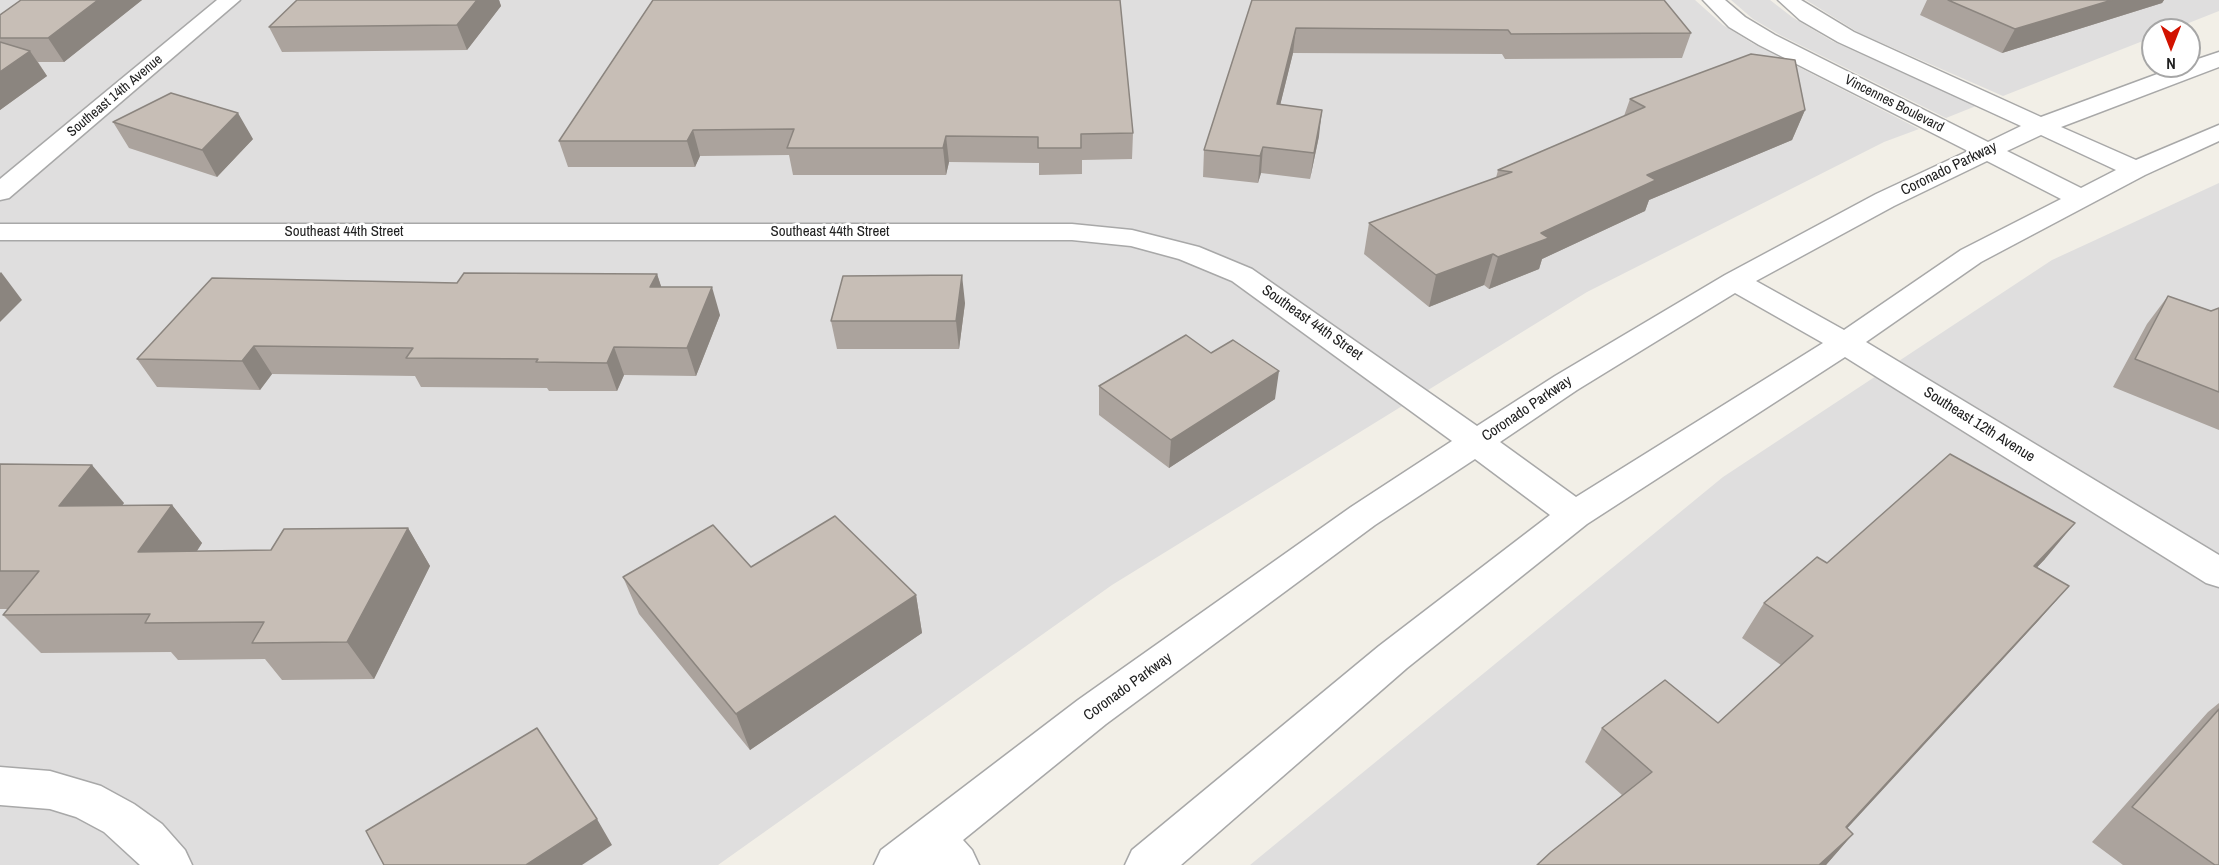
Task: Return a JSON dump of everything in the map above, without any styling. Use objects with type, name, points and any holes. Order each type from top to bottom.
[{"type":"street","name":"Southeast 14th Avenue","points":[[0,192],[230,0]]},
{"type":"street","name":"Vincennes Boulevard","points":[[1713,0],[1737,22],[1767,40],[2080,198]]},
{"type":"street","points":[[1788,0],[1846,37],[2043,125],[2136,170]]},
{"type":"street","name":"Coronado Parkway","points":[[897,865],[943,851],[1092,712],[1353,523],[1566,383],[1735,281],[1885,200],[2043,125],[2214,65]]},
{"type":"street","points":[[1148,865],[1393,657],[1575,515],[1845,343],[1971,256],[2136,170],[2219,132]]},
{"type":"street","name":"Southeast 44th Street","points":[[0,232],[1072,232],[1132,238],[1189,253],[1242,275],[1575,515]]},
{"type":"street","name":"Southeast 12th Avenue","points":[[1735,281],[1845,343],[2219,573]]},
{"type":"street","points":[[0,786],[50,790],[86,800],[119,818],[137,832],[169,865]]},
{"type":"shaded area","points":[[0,0],[1695,0],[1723,25],[1752,43],[1919,129],[1884,142],[1587,292],[1112,585],[718,865],[0,865]]},
{"type":"shaded area","points":[[1731,0],[1770,0],[1792,17],[1832,41],[1976,106],[1946,118],[1780,35],[1753,19]]},
{"type":"shaded area","points":[[1806,0],[2219,0],[2219,11],[2201,18],[2141,18],[2141,42],[2003,96],[1859,33]]},
{"type":"shaded area","points":[[2219,183],[2219,865],[1250,865],[1723,477],[2052,260]]},
{"type":"building","points":[[21,0],[98,0],[48,38],[0,38],[0,15]]},
{"type":"building","points":[[297,0],[477,0],[457,25],[269,27]]},
{"type":"building","points":[[653,0],[1120,0],[1133,133],[1081,134],[1081,148],[1038,148],[1038,137],[946,136],[943,148],[787,148],[794,129],[693,130],[687,141],[559,141]]},
{"type":"building","points":[[1252,0],[1664,0],[1691,33],[1511,34],[1508,30],[1296,28],[1277,104],[1322,110],[1314,153],[1263,147],[1260,156],[1204,150]]},
{"type":"building","points":[[1948,0],[2112,0],[2015,29]]},
{"type":"building","points":[[0,42],[30,51],[0,72]]},
{"type":"building","points":[[1751,54],[1795,60],[1805,110],[1647,175],[1656,180],[1541,233],[1549,238],[1498,257],[1493,254],[1436,275],[1369,223],[1512,172],[1498,170],[1645,107],[1630,99]]},
{"type":"building","points":[[171,93],[238,113],[202,150],[113,122]]},
{"type":"building","points":[[464,273],[657,274],[650,287],[712,287],[687,348],[614,347],[607,363],[536,362],[538,359],[406,358],[413,348],[254,346],[242,361],[137,359],[212,278],[457,283]]},
{"type":"building","points":[[962,275],[956,321],[831,321],[843,276]]},
{"type":"building","points":[[2168,296],[2211,311],[2219,308],[2219,392],[2135,359]]},
{"type":"building","points":[[1186,335],[1211,353],[1233,340],[1279,371],[1171,440],[1099,386]]},
{"type":"building","points":[[1950,454],[2075,523],[2034,566],[2069,586],[1846,827],[1853,834],[1819,865],[1537,865],[1652,772],[1602,728],[1665,680],[1718,723],[1813,636],[1764,603],[1817,557],[1827,563]]},
{"type":"building","points":[[0,464],[92,465],[59,506],[172,505],[138,552],[271,550],[284,529],[408,528],[347,642],[252,643],[264,622],[145,623],[150,614],[3,615],[39,571],[0,571]]},
{"type":"building","points":[[835,516],[916,595],[736,714],[623,577],[713,525],[751,567]]},
{"type":"building","points":[[2219,709],[2219,865],[2215,865],[2132,807]]},
{"type":"building","points":[[537,728],[597,819],[526,865],[384,865],[366,831]]}]
